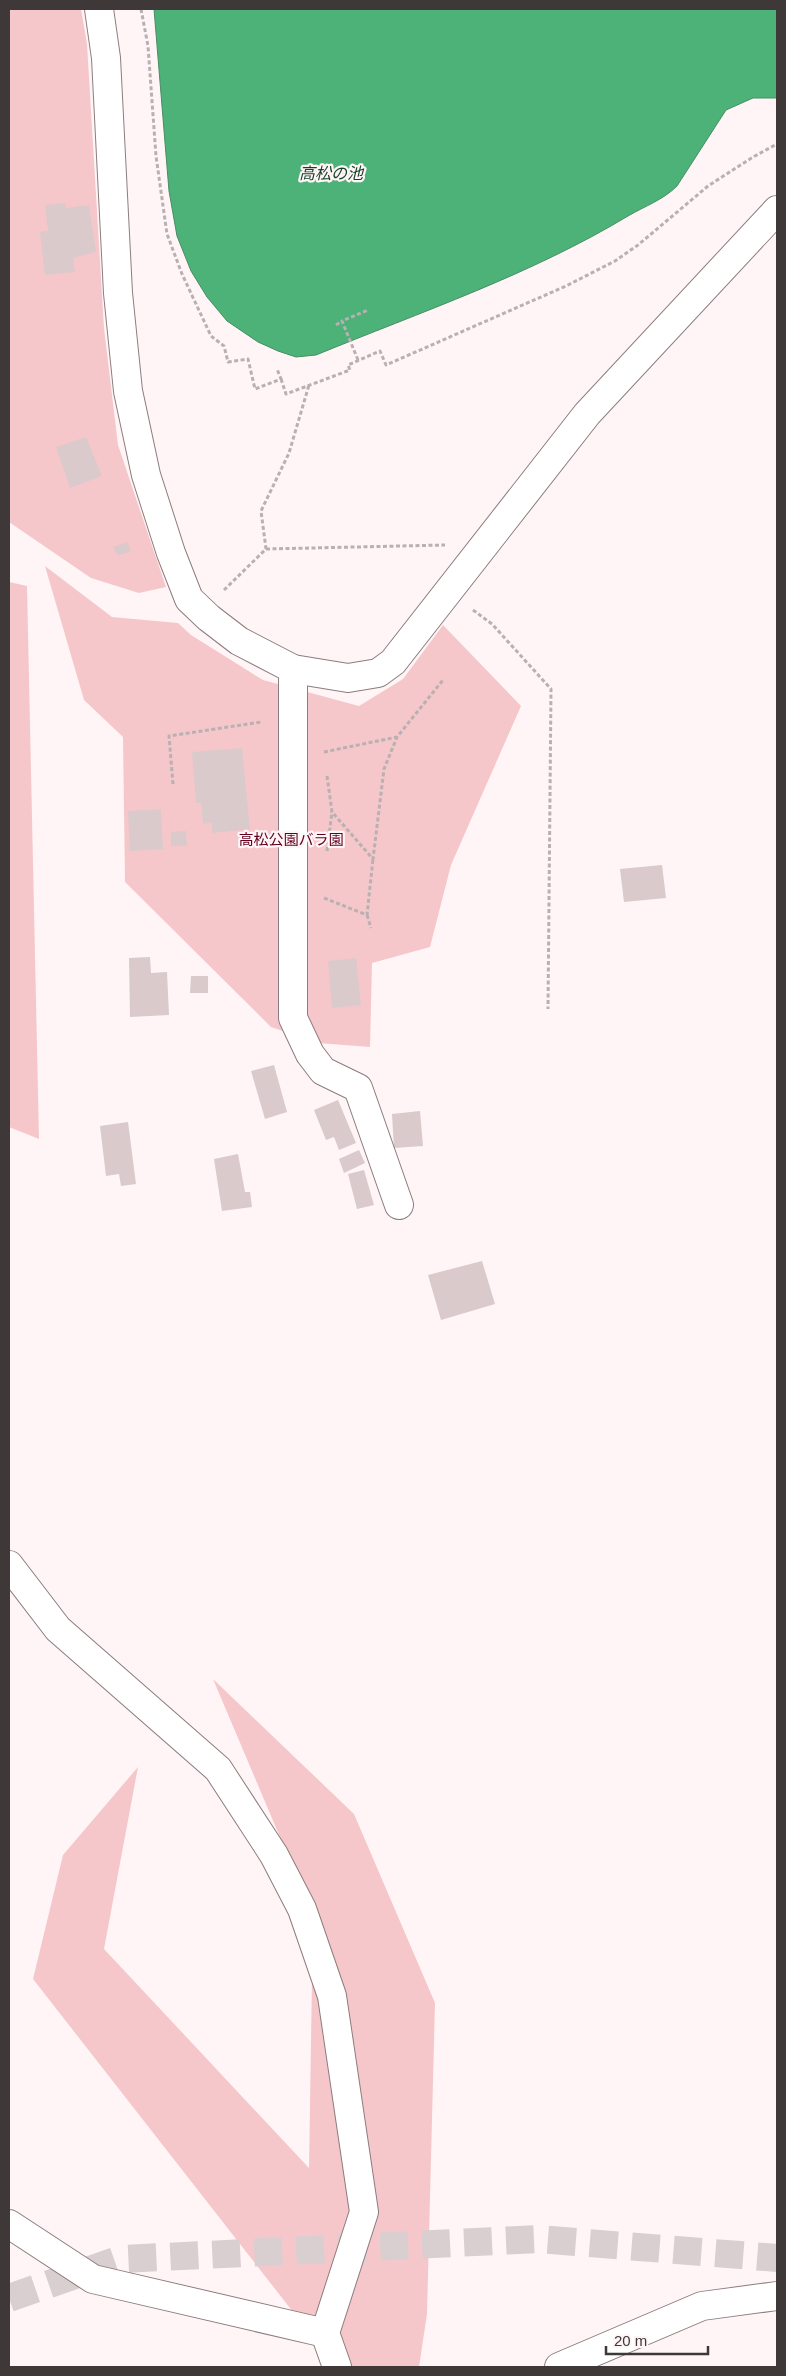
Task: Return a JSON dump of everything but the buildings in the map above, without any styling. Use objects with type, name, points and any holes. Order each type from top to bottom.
[{"type":"street","points":[[99,9],[106,58],[118,293],[128,390],[146,474],[171,553],[190,599],[209,618],[239,641],[293,669],[348,678],[378,673],[393,662],[587,414],[777,210]]},
{"type":"street","points":[[293,669],[293,1018],[310,1054],[323,1071],[358,1088],[399,1205]]},
{"type":"street","points":[[9,1565],[58,1629],[218,1769],[274,1855],[302,1909],[332,1996],[364,2212],[325,2333],[337,2367]]},
{"type":"street","points":[[9,2224],[93,2279],[325,2333]]},
{"type":"street","points":[[559,2367],[702,2306],[777,2296]]},
{"type":"path","points":[[141,9],[148,46],[156,156],[166,234],[182,274],[211,336],[224,346],[228,362],[248,359],[256,389],[280,379]]},
{"type":"path","points":[[277,369],[286,394],[350,370],[348,365],[380,351],[386,366],[592,273],[638,245],[708,186],[777,144]]},
{"type":"path","points":[[336,325],[368,310]]},
{"type":"path","points":[[342,321],[358,360]]},
{"type":"path","points":[[266,549],[261,511],[289,453],[309,385]]},
{"type":"path","points":[[209,618],[217,597],[266,549],[485,544]]},
{"type":"path","points":[[448,591],[492,624],[551,689],[548,1009]]},
{"type":"path","points":[[371,928],[367,915],[384,769],[397,737],[443,680]]},
{"type":"path","points":[[174,784],[169,736],[294,718]]},
{"type":"path","points":[[324,760],[323,752],[397,737]]},
{"type":"path","points":[[326,769],[332,812],[373,859]]},
{"type":"path","points":[[320,897],[367,915]]},
{"type":"green space","points":[[9,9],[81,9],[87,44],[104,328],[118,445],[166,587],[139,593],[91,578],[9,522]]},
{"type":"green space","name":"高松公園バラ園","points":[[45,566],[112,617],[178,623],[191,635],[263,680],[359,706],[403,679],[443,625],[521,706],[451,865],[430,947],[372,963],[370,1047],[318,1043],[271,1027],[125,882],[123,737],[84,700]]},
{"type":"green space","points":[[9,582],[27,586],[39,1139],[9,1127]]},
{"type":"green space","points":[[213,1679],[354,1814],[435,2003],[427,2314],[419,2367],[336,2367],[33,1979],[63,1855],[138,1767],[104,1949],[309,2168],[313,1915]]},
{"type":"water","name":"高松の池","points":[[154,9],[777,9],[777,98],[753,98],[726,110],[672,191],[591,237],[515,274],[436,307],[316,355],[296,357],[258,342],[227,321],[207,297],[191,271],[177,236],[169,191]]},
{"type":"tunnel","points":[[9,2298],[121,2259],[538,2239],[777,2258]]}]
